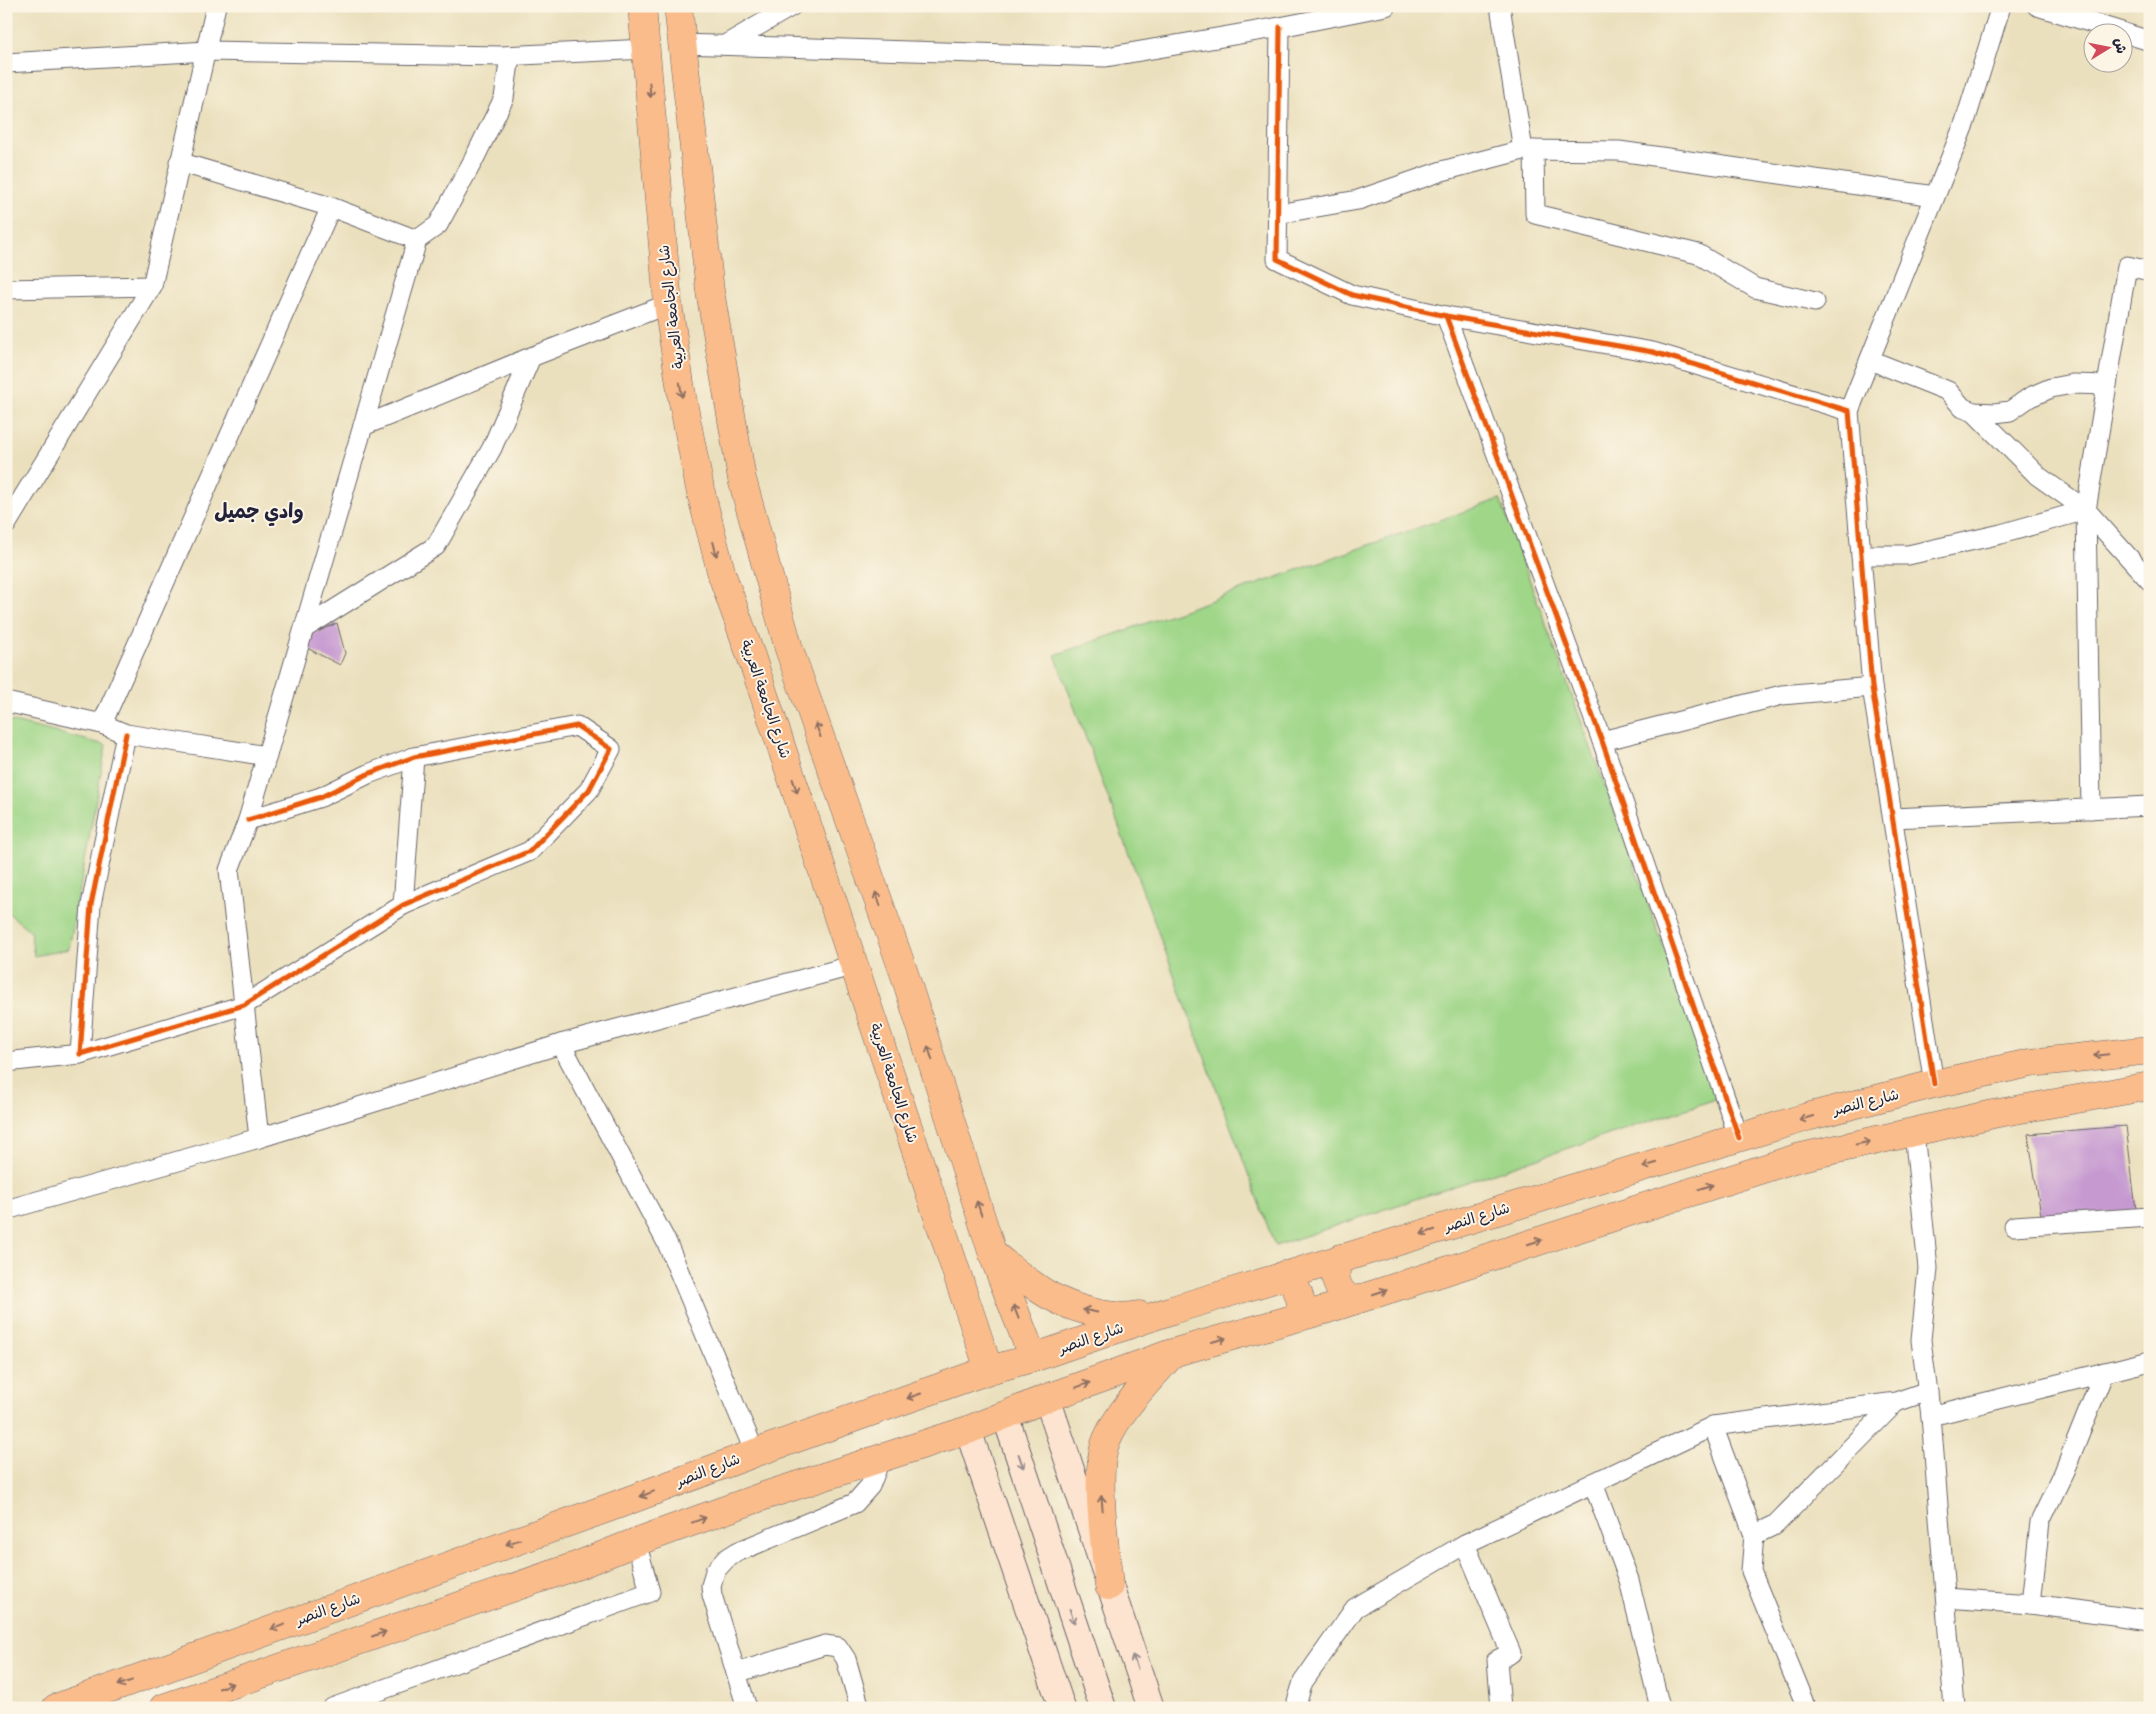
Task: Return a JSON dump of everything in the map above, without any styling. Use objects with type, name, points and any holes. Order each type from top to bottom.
[{"type":"main road","name":"شارع الجامعة العربية","points":[[642,6],[668,304],[682,397],[700,489],[722,575],[752,658],[989,1370]]},
{"type":"main road","points":[[678,6],[710,291],[742,479],[789,649],[904,972],[993,1255],[1033,1358]]},
{"type":"main road","name":"شارع النصر","points":[[56,1708],[620,1504],[755,1453],[989,1370],[1033,1358],[1172,1310],[1807,1117],[1934,1084],[2030,1063],[2150,1050]]},
{"type":"main road","points":[[163,1708],[576,1566],[636,1542],[877,1458],[968,1430],[1047,1398],[1172,1353],[1353,1301],[1797,1158],[1993,1114],[2150,1086]]},
{"type":"main road","points":[[993,1255],[1056,1300],[1081,1310],[1124,1318],[1172,1310]]},
{"type":"main road","points":[[1340,1258],[1336,1266],[1336,1283],[1340,1290],[1353,1301]]},
{"type":"main road","points":[[955,1265],[964,1352],[960,1380]]},
{"type":"main road","points":[[1284,1275],[1297,1288],[1301,1298],[1300,1317]]},
{"type":"main road","points":[[1109,1586],[1100,1476],[1106,1440],[1124,1411],[1172,1353]]},
{"type":"main road","points":[[620,1504],[623,1528],[636,1542]]},
{"type":"main road","points":[[558,1526],[580,1531],[586,1554],[576,1566]]},
{"type":"street","points":[[6,526],[152,286],[216,6]]},
{"type":"street","points":[[724,46],[792,6]]},
{"type":"street","points":[[681,44],[1106,57],[1280,28],[1386,6]]},
{"type":"street","points":[[1500,6],[1529,150],[1535,214],[1698,254],[1755,288],[1815,302]]},
{"type":"street","points":[[1934,1084],[1872,688],[1850,411],[1965,122],[2000,6]]},
{"type":"street","points":[[2037,6],[2088,22]]},
{"type":"street","points":[[1280,28],[1276,259],[1352,295],[1446,316],[1652,352],[1850,411]]},
{"type":"street","points":[[2134,36],[2150,41]]},
{"type":"street","points":[[6,63],[207,51],[510,56],[646,49]]},
{"type":"street","points":[[258,1138],[229,870],[248,820],[417,240],[438,225],[474,161],[504,98],[510,56]]},
{"type":"street","points":[[1277,214],[1358,200],[1442,171],[1529,150],[1619,151],[1935,196]]},
{"type":"street","points":[[180,162],[331,207],[417,240]]},
{"type":"street","points":[[102,724],[331,207]]},
{"type":"street","points":[[2091,809],[2086,510],[2127,266],[2150,271]]},
{"type":"street","points":[[6,289],[152,286]]},
{"type":"street","points":[[363,426],[531,357],[668,304]]},
{"type":"street","points":[[1446,316],[1602,741],[1739,1138]]},
{"type":"street","points":[[305,628],[436,546],[492,448],[531,357]]},
{"type":"street","points":[[1870,360],[1948,391],[1963,408],[1974,412],[1995,413],[2010,410],[2030,397],[2051,388],[2072,384],[2107,385]]},
{"type":"street","points":[[1974,412],[2038,476],[2086,510],[2150,581]]},
{"type":"street","points":[[1861,554],[1908,555],[2001,534],[2086,510]]},
{"type":"street","points":[[1602,741],[1782,694],[1872,688]]},
{"type":"street","points":[[6,702],[102,724],[126,734],[267,756]]},
{"type":"street","points":[[6,1062],[80,1054],[244,1005],[403,905],[530,851],[588,790],[611,749],[577,726],[414,757],[368,774],[321,797],[248,820]]},
{"type":"street","points":[[80,1054],[90,905],[126,734]]},
{"type":"street","points":[[403,905],[414,757]]},
{"type":"street","points":[[1893,818],[2150,806]]},
{"type":"street","points":[[6,1210],[258,1138],[560,1044],[855,965]]},
{"type":"street","points":[[560,1044],[667,1243],[755,1453]]},
{"type":"street","points":[[1914,1132],[1928,1268],[1921,1340],[1931,1416],[1954,1708]]},
{"type":"street","points":[[2014,1226],[2150,1217]]},
{"type":"street","points":[[1931,1416],[2150,1360]]},
{"type":"street","points":[[2031,1604],[2040,1522],[2064,1472],[2104,1372]]},
{"type":"street","points":[[1295,1708],[1303,1682],[1355,1608],[1465,1544],[1713,1426],[1896,1402],[1928,1391]]},
{"type":"street","points":[[1047,1398],[1151,1708]]},
{"type":"street","points":[[1754,1535],[1775,1525],[1896,1402]]},
{"type":"street","points":[[1005,1415],[1104,1708]]},
{"type":"street","points":[[1713,1426],[1754,1535],[1752,1572],[1807,1708]]},
{"type":"street","points":[[968,1430],[1062,1708]]},
{"type":"street","points":[[747,1708],[712,1595],[711,1586],[715,1571],[720,1564],[737,1552],[855,1502],[870,1486],[874,1477],[877,1458]]},
{"type":"street","points":[[1593,1483],[1630,1580],[1660,1708]]},
{"type":"street","points":[[332,1708],[650,1592],[636,1542]]},
{"type":"street","points":[[1465,1544],[1512,1653],[1497,1660],[1501,1708]]},
{"type":"street","points":[[1946,1598],[2031,1604],[2150,1620]]},
{"type":"street","points":[[736,1673],[825,1645],[838,1647],[846,1660],[860,1708]]},
{"type":"green space","points":[[1500,499],[1719,1098],[1275,1246],[1055,655]]},
{"type":"green space","points":[[6,720],[106,745],[69,949],[34,956],[30,931],[6,911]]},
{"type":"building","points":[[337,623],[345,653],[340,665],[307,648],[313,634]]},
{"type":"building","points":[[2126,1126],[2136,1210],[2042,1221],[2028,1134]]},
{"type":"cycle path","points":[[1280,27],[1277,259],[1352,295],[1446,316],[1653,352],[1849,411],[1872,687],[1934,1084]]},
{"type":"cycle path","points":[[1446,316],[1602,741],[1739,1138]]},
{"type":"cycle path","points":[[126,734],[91,905],[80,1054],[244,1005],[403,905],[530,851],[589,790],[611,749],[577,726],[414,757],[368,774],[321,797],[248,820]]},
{"type":"district","name":"وادي جميل","points":[[259,511]]}]
